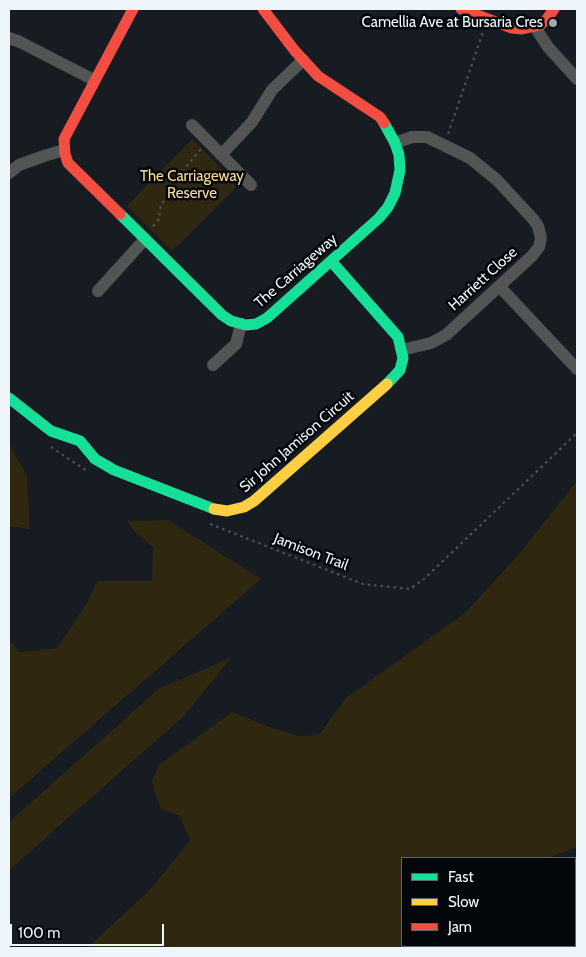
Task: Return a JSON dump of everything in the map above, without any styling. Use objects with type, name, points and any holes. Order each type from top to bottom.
[{"type":"street","points":[[133,9],[68,129],[64,139],[64,150],[72,167],[222,315],[231,322],[241,324],[236,344],[213,365]]},
{"type":"street","name":"The Carriageway","points":[[241,324],[256,324],[267,318],[379,218],[392,201],[398,186],[400,170],[399,155],[388,128],[375,113],[331,86],[303,60],[264,9]]},
{"type":"street","points":[[461,9],[512,28],[522,29],[535,27],[547,19],[554,9]]},
{"type":"street","points":[[535,27],[548,47],[577,79]]},
{"type":"street","points":[[9,38],[94,80]]},
{"type":"street","points":[[221,155],[252,122],[272,90],[303,60]]},
{"type":"street","points":[[192,125],[251,185]]},
{"type":"street","name":"Harriett Close","points":[[395,143],[422,137],[432,139],[470,158],[489,172],[533,219],[538,226],[540,238],[536,252],[441,338],[431,343],[402,350]]},
{"type":"street","points":[[9,173],[19,165],[64,150]]},
{"type":"street","points":[[98,291],[144,238]]},
{"type":"street","points":[[331,261],[396,334],[402,350]]},
{"type":"street","points":[[499,286],[577,369]]},
{"type":"street","name":"Sir John Jamison Circuit","points":[[9,398],[51,431],[80,441],[95,459],[114,470],[212,508],[233,510],[254,501],[392,380],[402,364],[402,350]]},
{"type":"path","points":[[445,145],[484,28]]},
{"type":"path","points":[[144,238],[159,219],[162,204],[179,188],[185,168],[190,160],[208,141]]},
{"type":"path","name":"Jamison Trail","points":[[206,522],[363,584],[410,589],[424,579],[577,433]]},
{"type":"path","points":[[51,447],[92,474]]},
{"type":"green space","name":"The Carriageway Reserve","points":[[192,139],[238,185],[172,251],[127,206]]},
{"type":"green space","points":[[9,444],[27,476],[30,529],[9,526]]},
{"type":"green space","points":[[577,481],[577,847],[551,857],[401,857],[401,947],[522,948],[87,948],[150,890],[190,840],[180,816],[160,808],[152,781],[159,765],[232,712],[266,726],[298,736],[319,735],[346,698],[465,613],[519,554]]},
{"type":"green space","points":[[168,520],[261,579],[9,798],[9,640],[20,652],[57,648],[86,605],[97,581],[152,581],[153,547],[135,532],[127,521]]},
{"type":"green space","points":[[231,658],[185,715],[9,870],[9,822],[160,688]]},
{"type":"traffic: fast","points":[[120,214],[222,315],[231,321],[246,325],[256,324],[267,318],[379,218],[388,207],[395,193],[400,170],[399,155],[395,143],[384,123]]},
{"type":"traffic: fast","points":[[331,261],[398,337],[403,358],[400,370],[387,384]]},
{"type":"traffic: fast","points":[[9,398],[51,431],[80,441],[95,459],[114,470],[214,509]]},
{"type":"traffic: slow","points":[[214,509],[227,511],[244,507],[254,501],[387,384]]},
{"type":"traffic: jam","points":[[120,214],[68,163],[64,139],[133,9]]},
{"type":"traffic: jam","points":[[263,9],[295,51],[318,76],[380,117],[384,123]]},
{"type":"traffic: jam","points":[[461,9],[512,28],[522,29],[540,25],[554,9]]},
{"type":"place","name":"Camellia Ave at Bursaria Cres","points":[[553,23]]}]
